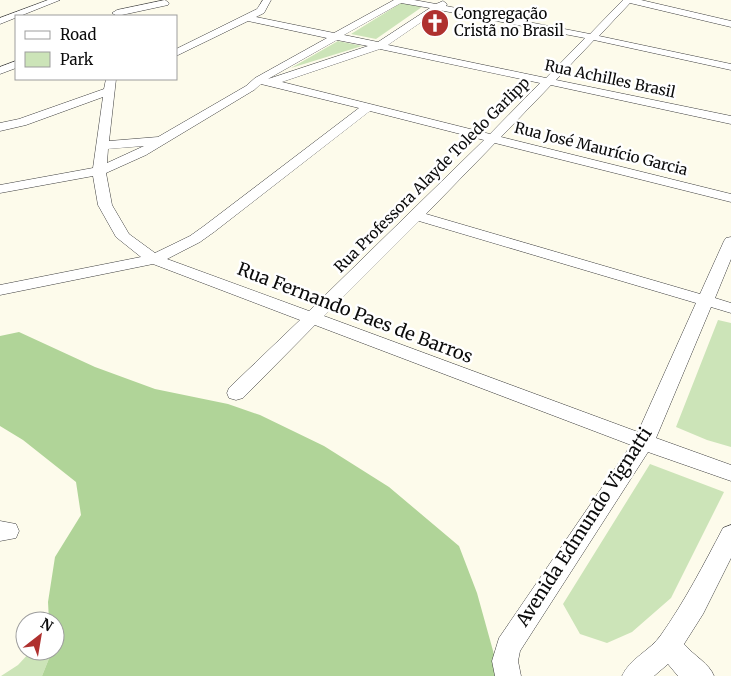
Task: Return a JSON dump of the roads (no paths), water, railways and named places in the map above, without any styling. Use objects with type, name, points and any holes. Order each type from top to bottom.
[{"type":"street","points":[[16,15],[56,0]]},
{"type":"street","points":[[178,52],[261,11],[267,0]]},
{"type":"street","points":[[0,189],[99,171],[142,152],[400,0],[592,37],[731,67]]},
{"type":"street","points":[[259,84],[379,46],[447,0]]},
{"type":"street","points":[[629,0],[731,24]]},
{"type":"street","name":"Rua Professora Alayde Toledo Garlipp","points":[[236,393],[416,216],[629,0]]},
{"type":"street","points":[[111,2],[117,15],[169,2]]},
{"type":"street","points":[[139,15],[169,2]]},
{"type":"street","points":[[0,21],[15,15]]},
{"type":"street","name":"Rua Achilles Brasil","points":[[248,18],[731,120]]},
{"type":"street","points":[[0,71],[15,64]]},
{"type":"street","name":"Rua José Maurício Garcia","points":[[259,84],[367,108],[731,198]]},
{"type":"street","points":[[60,108],[86,105],[112,88]]},
{"type":"street","points":[[0,128],[22,122],[112,88]]},
{"type":"street","name":"Rua Fernando Paes de Barros","points":[[112,88],[99,171],[105,205],[123,236],[154,259],[731,473]]},
{"type":"street","points":[[0,290],[154,259],[195,239],[367,108]]},
{"type":"street","points":[[103,145],[132,144],[165,138]]},
{"type":"street","points":[[416,216],[731,308]]},
{"type":"street","name":"Avenida Edmundo Vignatti","points":[[508,676],[505,661],[508,647],[514,636],[644,442],[731,241]]},
{"type":"street","points":[[636,676],[669,646],[694,606],[731,535]]},
{"type":"street","points":[[669,646],[686,666],[701,676]]},
{"type":"place","name":"Congregação Cristã no Brasil","points":[[435,23]]}]
